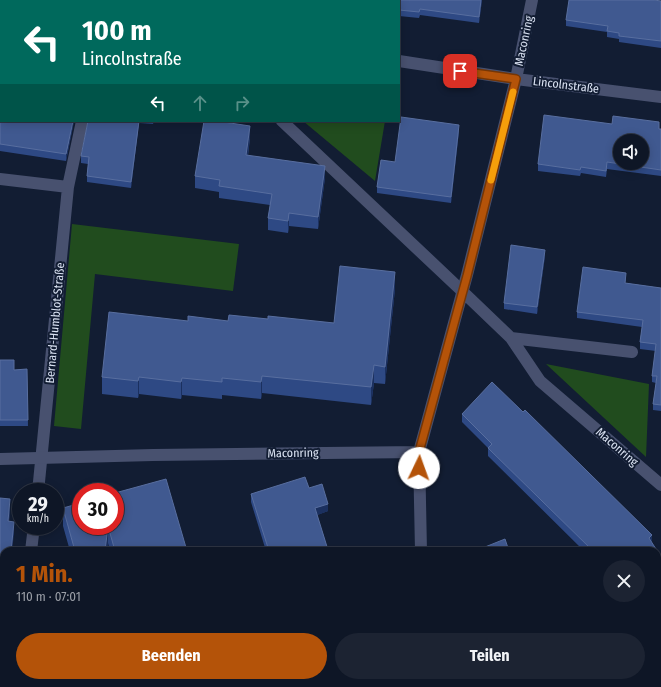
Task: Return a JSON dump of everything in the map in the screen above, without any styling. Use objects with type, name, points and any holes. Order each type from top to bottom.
[{"type":"street","name":"Maconring","points":[[0,459],[160,455],[419,452],[516,79],[532,0]]},
{"type":"street","name":"Lincolnstraße","points":[[400,61],[516,79],[661,97]]},
{"type":"street","name":"Bernard-Humblot-Straße","points":[[39,483],[43,458],[68,187],[82,122]]},
{"type":"street","points":[[283,122],[462,291]]},
{"type":"street","points":[[0,179],[68,187]]},
{"type":"street","name":"Maconring","points":[[462,291],[511,338],[540,381],[661,485]]},
{"type":"street","points":[[511,338],[632,352]]},
{"type":"street","points":[[419,452],[421,547]]},
{"type":"street","points":[[31,547],[33,535]]},
{"type":"green space","points":[[304,122],[385,122],[375,181]]},
{"type":"green space","points":[[72,224],[239,244],[233,291],[95,274],[81,429],[54,426]]},
{"type":"green space","points":[[546,364],[649,384],[646,457]]},
{"type":"building","points":[[400,0],[481,0],[479,17],[420,9],[419,12],[400,10]]},
{"type":"building","points":[[569,0],[661,1],[661,41],[619,36],[619,33],[607,31],[608,26],[566,20]]},
{"type":"building","points":[[544,115],[612,124],[613,116],[659,122],[659,129],[661,129],[661,170],[649,168],[649,134],[613,134],[613,163],[607,162],[606,171],[581,167],[580,170],[538,164]]},
{"type":"building","points":[[401,117],[459,125],[451,197],[377,187],[381,160],[395,162]]},
{"type":"building","points":[[0,122],[73,122],[66,154],[0,144]]},
{"type":"building","points":[[88,122],[139,122],[131,182],[87,176],[89,157],[81,156]]},
{"type":"building","points":[[204,122],[224,122],[250,126],[246,155],[325,166],[318,217],[289,213],[288,221],[268,218],[272,194],[219,186],[220,180],[195,176]]},
{"type":"building","points":[[511,245],[545,250],[537,307],[504,303]]},
{"type":"building","points":[[340,266],[395,272],[385,367],[374,365],[371,387],[262,376],[261,382],[222,378],[222,382],[182,378],[181,382],[139,377],[138,381],[102,377],[109,312],[188,321],[188,316],[228,321],[229,315],[268,319],[268,316],[334,323]]},
{"type":"building","points":[[583,267],[626,273],[625,283],[661,288],[661,405],[653,404],[657,376],[652,376],[656,344],[640,342],[643,320],[577,312]]},
{"type":"building","points":[[0,360],[14,360],[14,370],[27,369],[28,420],[0,420]]},
{"type":"building","points":[[492,382],[523,412],[525,410],[652,535],[649,538],[655,547],[589,547],[488,448],[492,444],[462,414]]},
{"type":"building","points":[[305,477],[309,488],[322,484],[328,504],[315,508],[327,547],[268,547],[251,494]]},
{"type":"building","points":[[166,479],[186,547],[114,547],[111,535],[124,535],[124,491]]},
{"type":"building","points":[[0,498],[10,499],[8,521],[12,522],[11,547],[0,547]]},
{"type":"building","points":[[72,506],[72,535],[107,535],[105,547],[74,547],[64,512],[64,508]]},
{"type":"building","points":[[505,539],[508,547],[485,547]]},
{"type":"slow traffic","points":[[491,180],[513,92]]},
{"type":"route","points":[[419,468],[419,452],[455,314],[467,276],[516,79],[460,71]]}]
